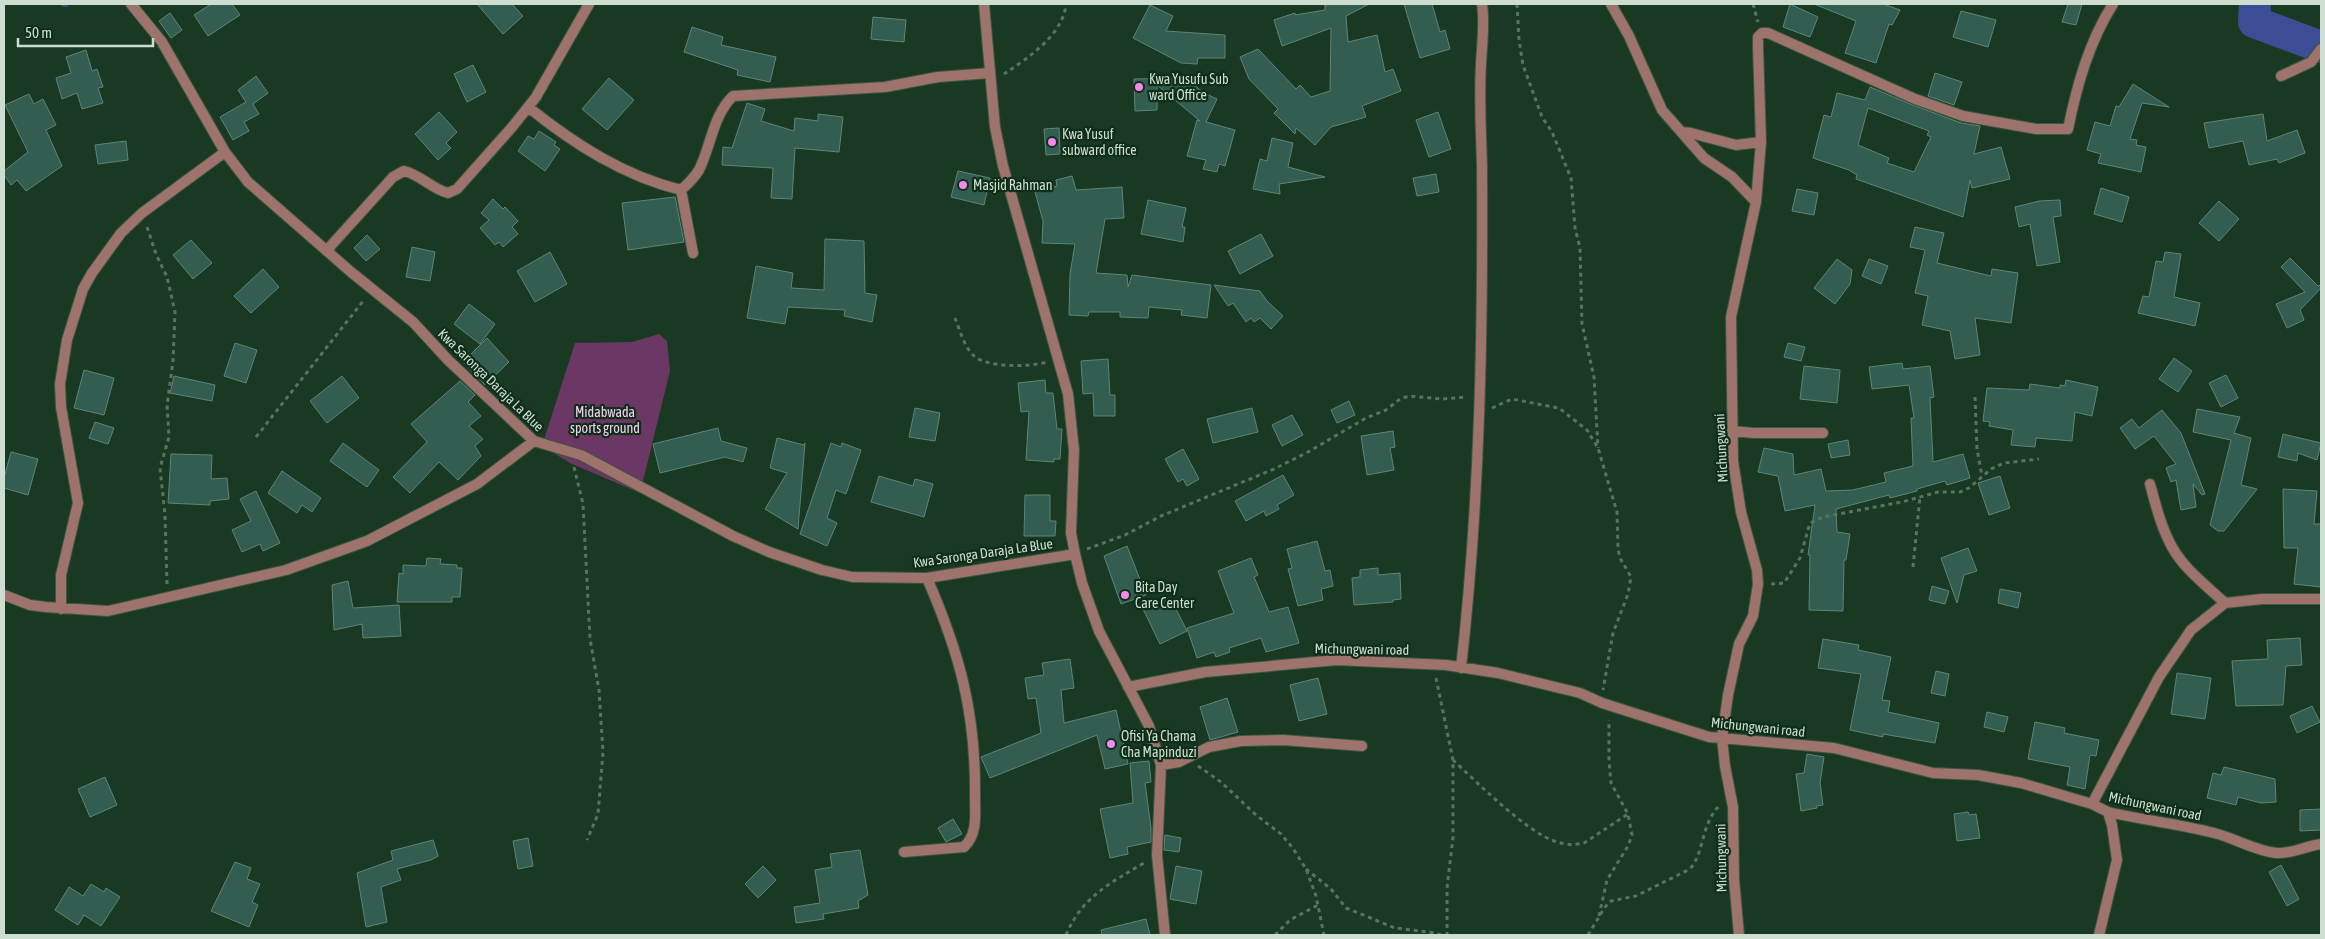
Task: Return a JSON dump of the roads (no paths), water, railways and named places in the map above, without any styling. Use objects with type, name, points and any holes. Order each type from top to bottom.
[{"type":"street","name":"Kwa Saronga Daraja La Blue","points":[[131,4],[174,60],[225,152],[248,182],[372,290],[413,322],[448,360],[534,441],[581,455],[733,536],[769,552],[822,570],[852,577],[927,578],[1075,554]]},
{"type":"street","points":[[327,250],[393,177],[404,171],[414,174],[440,191],[448,193],[457,189],[528,107],[589,4]]},
{"type":"street","points":[[984,4],[996,127],[1003,166],[1068,394],[1074,450],[1071,533],[1075,554],[1082,583],[1099,631],[1149,726],[1161,765],[1157,856],[1165,935]]},
{"type":"street","points":[[1461,668],[1469,597],[1480,415],[1481,64],[1485,23],[1482,4]]},
{"type":"street","points":[[1611,4],[1629,36],[1662,110],[1704,158],[1732,177],[1756,202]]},
{"type":"street","name":"Michungwani","points":[[1739,935],[1734,878],[1733,807],[1722,738],[1728,695],[1739,644],[1752,616],[1758,584],[1757,570],[1736,487],[1732,431],[1732,317],[1756,202],[1761,142],[1758,37],[1762,33],[1768,33],[1915,99],[1963,116],[2036,129],[2062,130],[2068,129],[2076,86],[2103,19],[2113,4]]},
{"type":"street","points":[[2281,76],[2311,62],[2321,49]]},
{"type":"street","points":[[681,190],[699,169],[726,102],[733,96],[885,86],[938,77],[991,78]]},
{"type":"street","points":[[528,107],[576,143],[626,172],[681,190]]},
{"type":"street","points":[[1681,132],[1736,145],[1761,142]]},
{"type":"street","points":[[61,609],[62,576],[78,503],[61,407],[60,384],[67,340],[83,289],[92,273],[121,233],[142,213],[225,152]]},
{"type":"street","points":[[681,190],[694,253]]},
{"type":"street","points":[[1732,431],[1754,433],[1823,433]]},
{"type":"street","points":[[4,595],[30,605],[61,609],[108,611],[286,570],[368,541],[477,484],[534,441]]},
{"type":"street","points":[[2150,484],[2160,521],[2173,548],[2187,567],[2225,603]]},
{"type":"street","points":[[904,852],[964,847],[970,841],[975,822],[976,753],[970,712],[948,626],[927,578]]},
{"type":"street","points":[[2092,804],[2159,677],[2191,630],[2225,603],[2262,598],[2321,599]]},
{"type":"street","name":"Michungwani road","points":[[1128,687],[1205,672],[1337,660],[1461,668],[1498,673],[1580,693],[1602,704],[1694,733],[1722,738],[1834,748],[1934,773],[1978,775],[2021,783],[2092,804],[2108,812],[2216,833],[2261,850],[2276,853],[2295,853],[2310,846],[2321,844]]},
{"type":"street","points":[[1161,765],[1187,758],[1209,747],[1241,741],[1283,740],[1362,746]]},
{"type":"street","points":[[2099,935],[2105,901],[2117,860],[2112,825],[2108,812]]},
{"type":"waterway","points":[[2255,4],[2254,22],[2321,47]]},
{"type":"place","name":"Kwa Yusufu Sub ward Office","points":[[1139,87]]},
{"type":"place","name":"Kwa Yusuf subward office","points":[[1052,142]]},
{"type":"place","name":"Masjid Rahman","points":[[963,185]]},
{"type":"place","name":"Bita Day Care Center","points":[[1125,595]]},
{"type":"place","name":"Ofisi Ya Chama Cha Mapinduzi","points":[[1111,744]]},
{"type":"park label","name":"Midabwada sports ground","points":[[605,420]]}]
